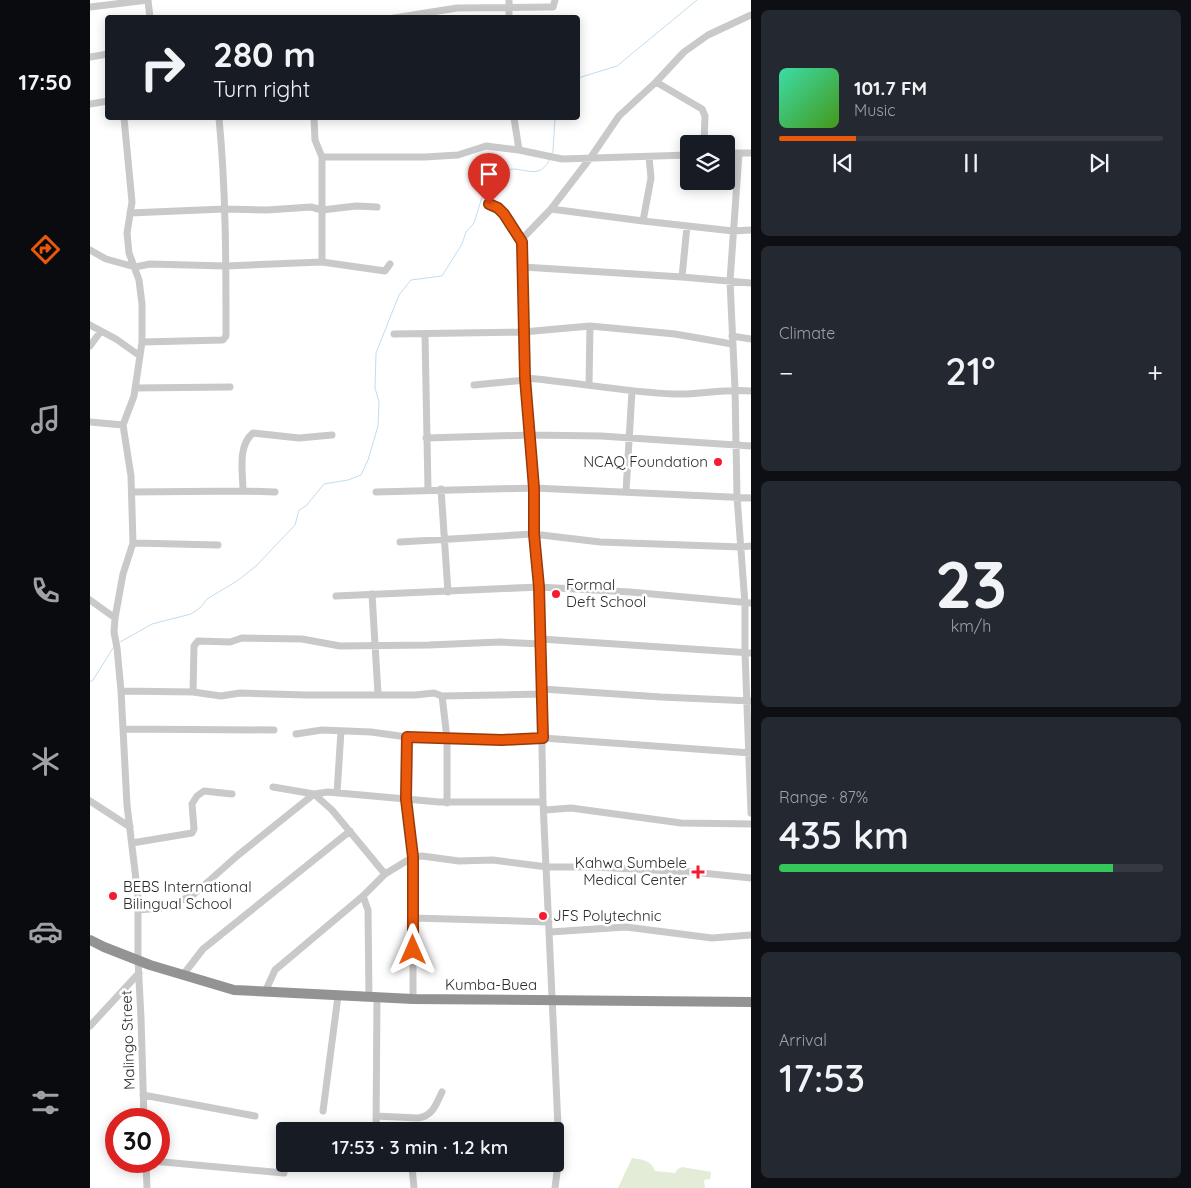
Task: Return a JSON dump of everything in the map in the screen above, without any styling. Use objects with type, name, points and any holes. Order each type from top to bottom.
[{"type":"highway","name":"Kumba-Buea","points":[[90,940],[138,960],[229,990],[414,999],[751,1002]]},
{"type":"street","points":[[90,7],[148,0],[150,15]]},
{"type":"street","points":[[432,15],[445,14],[457,8],[509,4],[553,7],[555,0]]},
{"type":"street","points":[[555,1188],[558,1126],[544,802],[539,587],[534,534],[534,488],[523,332],[523,236],[551,209],[591,157],[619,116],[656,82],[684,52],[695,43],[751,15]]},
{"type":"street","points":[[90,56],[105,54]]},
{"type":"street","points":[[656,82],[702,109],[705,116],[704,135]]},
{"type":"street","points":[[90,104],[105,102]]},
{"type":"street","points":[[90,422],[123,425],[136,388],[142,342],[142,304],[139,280],[129,253],[127,233],[132,202],[124,120]]},
{"type":"street","points":[[142,342],[224,339],[226,336],[226,266],[220,120]]},
{"type":"street","points":[[314,120],[315,140],[322,157],[322,262]]},
{"type":"street","points":[[514,120],[520,150]]},
{"type":"street","points":[[322,157],[425,157],[458,155],[486,146],[520,150],[557,159],[680,155]]},
{"type":"street","points":[[735,153],[751,153]]},
{"type":"street","points":[[739,153],[730,281],[736,389],[737,497],[748,604],[751,813]]},
{"type":"street","points":[[643,221],[650,178],[649,157]]},
{"type":"street","points":[[489,204],[498,208],[504,214],[522,242]]},
{"type":"street","points":[[130,213],[224,209],[259,210],[311,207],[322,210],[356,206],[377,207]]},
{"type":"street","points":[[551,209],[687,226],[751,230]]},
{"type":"street","points":[[682,277],[687,226]]},
{"type":"street","points":[[90,250],[106,259],[135,267],[150,264],[226,266],[322,262],[384,271],[390,264]]},
{"type":"street","points":[[522,267],[751,283]]},
{"type":"street","points":[[90,325],[116,339],[140,356]]},
{"type":"street","points":[[589,385],[590,326]]},
{"type":"street","points":[[394,334],[523,332],[590,326],[732,340],[751,338]]},
{"type":"street","points":[[90,346],[101,331]]},
{"type":"street","points":[[425,334],[428,490]]},
{"type":"street","points":[[474,385],[525,379],[632,391],[682,394],[736,389],[751,391]]},
{"type":"street","points":[[136,388],[230,387]]},
{"type":"street","points":[[626,491],[632,391]]},
{"type":"street","name":"Malingo Street","points":[[123,425],[131,476],[133,543],[124,574],[114,632],[121,691],[130,827],[138,910],[144,1108]]},
{"type":"street","points":[[243,491],[242,450],[248,437],[253,433],[298,438],[332,435]]},
{"type":"street","points":[[426,438],[530,435],[629,438],[751,446]]},
{"type":"street","points":[[376,492],[534,488],[751,498]]},
{"type":"street","points":[[441,490],[448,592]]},
{"type":"street","points":[[132,492],[275,492]]},
{"type":"street","points":[[400,542],[534,534],[600,542],[751,546]]},
{"type":"street","points":[[133,543],[218,545]]},
{"type":"street","points":[[336,596],[539,587],[630,592],[748,604]]},
{"type":"street","points":[[372,594],[378,694]]},
{"type":"street","points":[[90,600],[115,618]]},
{"type":"street","points":[[193,692],[194,646],[198,641],[230,642],[242,638],[302,639],[340,646],[540,641],[748,653]]},
{"type":"street","points":[[121,691],[193,692],[221,696],[240,692],[307,695],[416,695],[430,692],[442,696],[542,692],[749,701]]},
{"type":"street","points":[[442,696],[447,738],[447,803]]},
{"type":"street","points":[[123,729],[274,730]]},
{"type":"street","points":[[296,734],[322,730],[371,732],[407,737],[502,740],[543,738],[750,753]]},
{"type":"street","points":[[337,794],[341,731]]},
{"type":"street","points":[[407,737],[406,799],[413,857],[414,999]]},
{"type":"street","points":[[273,787],[314,794],[328,792],[447,803],[544,802]]},
{"type":"street","points":[[132,843],[192,833],[194,829],[192,804],[197,796],[204,792],[232,794]]},
{"type":"street","points":[[314,794],[332,810],[385,874]]},
{"type":"street","points":[[138,910],[162,908],[189,898],[237,856],[314,794]]},
{"type":"street","points":[[90,801],[130,827]]},
{"type":"street","points":[[545,810],[571,808],[681,823],[751,824]]},
{"type":"street","points":[[183,975],[203,949],[350,831]]},
{"type":"street","points":[[265,992],[275,970],[363,896],[385,874],[413,857],[422,856],[459,861],[493,860],[547,867],[593,867],[692,872],[751,878]]},
{"type":"street","points":[[363,896],[368,910],[373,997],[376,1122]]},
{"type":"street","points":[[413,918],[549,922]]},
{"type":"street","points":[[550,932],[626,926],[712,938],[751,935]]},
{"type":"street","points":[[90,1026],[139,973]]},
{"type":"street","points":[[323,1111],[338,996]]},
{"type":"street","points":[[376,1116],[425,1117],[433,1111],[442,1092]]},
{"type":"street","points":[[143,1095],[255,1116]]},
{"type":"street","points":[[170,1163],[284,1173]]},
{"type":"street","points":[[412,1172],[414,1188]]},
{"type":"street","points":[[146,1173],[147,1188]]},
{"type":"green space","points":[[632,1158],[649,1163],[655,1171],[675,1173],[682,1167],[711,1172],[710,1179],[704,1180],[705,1188],[618,1188]]},
{"type":"waterway","points":[[580,77],[617,66],[697,0]]},
{"type":"waterway","points":[[551,155],[553,151],[555,120]]},
{"type":"waterway","points":[[120,642],[152,624],[191,614],[201,607],[207,599],[237,581],[256,566],[295,525],[299,510],[306,506],[324,484],[348,480],[361,475],[368,460],[378,426],[379,402],[375,388],[376,353],[399,295],[411,280],[442,276],[462,244],[466,232],[474,223],[486,184],[495,173],[513,169],[539,171],[547,165],[550,159]]},
{"type":"waterway","points":[[90,682],[113,648]]},
{"type":"place","name":"NCAQ Foundation","points":[[718,462]]},
{"type":"place","name":"Formal Deft School","points":[[556,594]]},
{"type":"place","name":"Kahwa Sumbele Medical Center","points":[[698,872]]},
{"type":"place","name":"BEBS International Bilingual School","points":[[113,896]]},
{"type":"place","name":"JFS Polytechnic","points":[[543,916]]},
{"type":"route","points":[[413,950],[413,857],[406,799],[407,737],[502,740],[543,738],[539,587],[534,534],[534,488],[525,378],[522,242],[504,214],[498,208],[489,204]]}]
